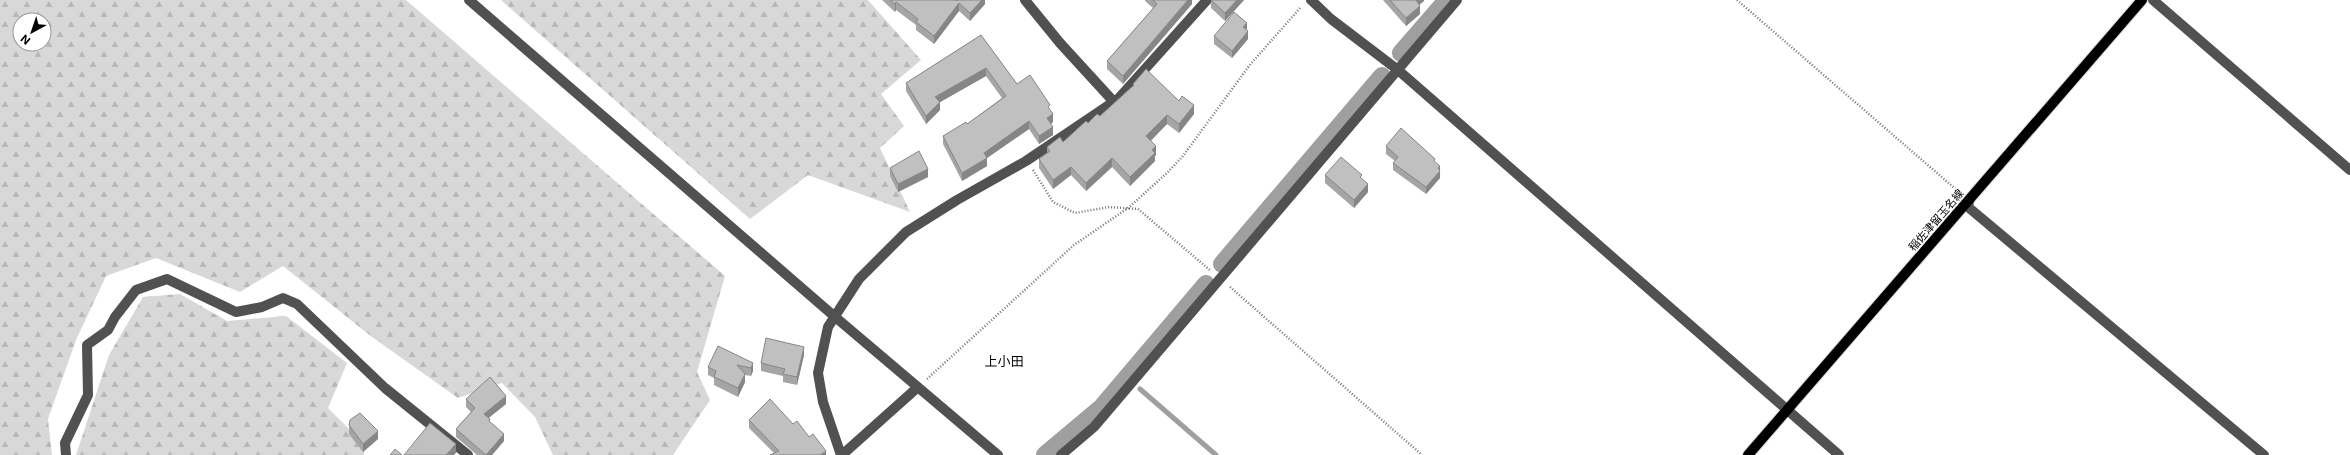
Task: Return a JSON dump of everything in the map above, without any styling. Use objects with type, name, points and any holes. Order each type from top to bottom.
[{"type":"main road","name":"稲佐津留玉名線","points":[[1748,455],[2142,0]]},
{"type":"street","points":[[469,0],[834,316],[998,455]]},
{"type":"street","points":[[1025,0],[1060,43],[1114,102]]},
{"type":"street","points":[[918,387],[841,455],[823,402],[818,373],[828,327],[859,279],[906,232],[1026,161],[1114,102],[1207,0]]},
{"type":"street","points":[[1061,455],[1094,427],[1221,280],[1457,0]]},
{"type":"street","points":[[2153,0],[2350,170]]},
{"type":"street","points":[[1306,3],[1331,19],[1398,70],[1839,455]]},
{"type":"street","points":[[1969,201],[1968,207],[2264,455]]},
{"type":"street","points":[[66,455],[65,442],[88,395],[88,345],[108,330],[115,317],[136,290],[167,279],[236,312],[262,307],[283,298],[297,304],[385,388],[468,455]]},
{"type":"path","points":[[1737,0],[1969,201]]},
{"type":"path","points":[[918,387],[1074,245],[1128,208],[1183,156],[1249,66],[1306,3]]},
{"type":"path","points":[[1026,161],[1037,174],[1053,202],[1075,213],[1109,207],[1138,210],[1221,280],[1422,455]]},
{"type":"green space","points":[[0,0],[406,0],[725,276],[697,372],[710,400],[673,455],[553,455],[535,417],[502,383],[458,398],[372,337],[283,266],[240,292],[156,258],[106,276],[76,340],[48,419],[52,455],[0,455]]},
{"type":"green space","points":[[501,0],[868,0],[921,60],[881,94],[904,126],[880,148],[910,212],[808,175],[750,219]]},
{"type":"green space","points":[[180,294],[227,321],[286,316],[347,363],[328,408],[364,444],[364,455],[76,455],[109,355],[143,297]]},
{"type":"building","points":[[890,0],[982,0],[970,13],[959,3],[934,36],[916,22],[918,19],[896,2],[895,4]]},
{"type":"building","points":[[1153,0],[1188,0],[1123,76],[1107,61],[1157,4]]},
{"type":"building","points":[[1211,0],[1237,0],[1225,13]]},
{"type":"building","points":[[1390,0],[1416,0],[1420,6],[1406,18]]},
{"type":"building","points":[[1234,12],[1247,23],[1243,27],[1248,31],[1232,51],[1214,36]]},
{"type":"building","points":[[981,35],[1017,84],[1030,75],[1050,105],[1048,107],[1053,114],[1047,118],[1053,127],[1039,136],[1029,121],[984,153],[987,158],[962,173],[943,136],[966,122],[967,124],[1006,96],[986,68],[935,97],[940,102],[926,116],[906,83]]},
{"type":"building","points":[[1146,69],[1179,101],[1182,96],[1194,105],[1179,124],[1167,115],[1146,136],[1156,146],[1152,150],[1155,153],[1130,177],[1112,158],[1086,183],[1071,167],[1053,180],[1039,159],[1050,151],[1047,147],[1060,137],[1063,142],[1086,121],[1088,123],[1097,114],[1100,116],[1134,85],[1133,84]]},
{"type":"building","points":[[1401,128],[1435,159],[1434,161],[1440,166],[1438,168],[1440,171],[1426,187],[1393,163],[1398,157],[1386,146]]},
{"type":"building","points":[[919,151],[928,169],[898,184],[890,168]]},
{"type":"building","points":[[1341,157],[1362,175],[1360,177],[1368,184],[1354,200],[1325,175]]},
{"type":"building","points":[[766,338],[804,347],[797,377],[783,374],[785,369],[761,363]]},
{"type":"building","points":[[718,346],[753,363],[751,368],[737,365],[745,374],[738,388],[714,377],[716,371],[708,367]]},
{"type":"building","points":[[490,377],[506,396],[484,414],[490,419],[489,421],[504,434],[486,455],[456,429],[475,408],[466,399]]},
{"type":"building","points":[[770,399],[793,424],[797,421],[809,437],[813,434],[826,451],[820,455],[770,455],[779,451],[749,420]]},
{"type":"building","points":[[360,413],[378,431],[363,444],[349,425],[350,420]]},
{"type":"building","points":[[430,423],[456,444],[446,455],[404,455]]},
{"type":"building","points":[[395,449],[402,455],[390,455]]},
{"type":"waterway","points":[[1401,53],[1447,0]]},
{"type":"waterway","points":[[1222,264],[1382,76]]},
{"type":"waterway","points":[[1045,455],[1101,408],[1206,284]]},
{"type":"waterway","points":[[1140,389],[1216,455]]},
{"type":"district","name":"上小田","points":[[1004,361]]}]
